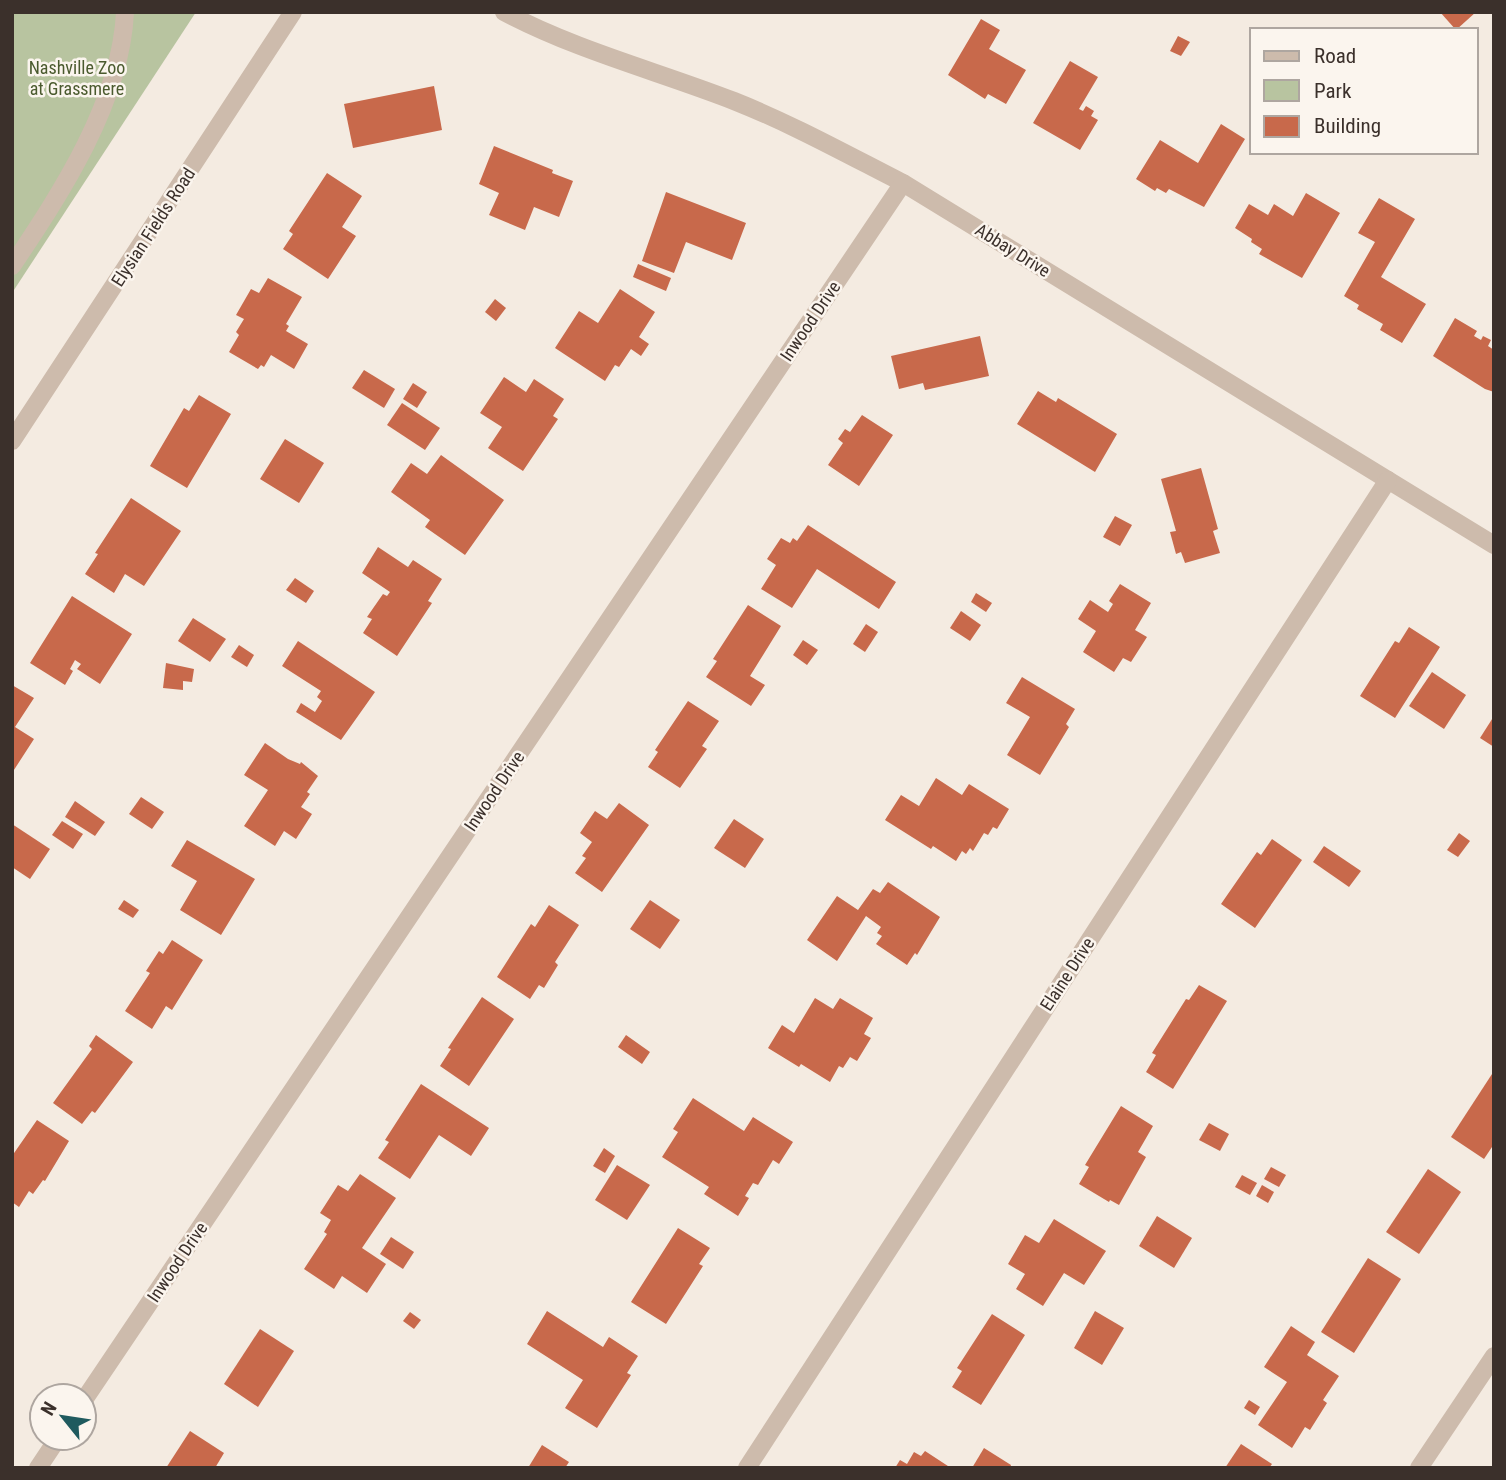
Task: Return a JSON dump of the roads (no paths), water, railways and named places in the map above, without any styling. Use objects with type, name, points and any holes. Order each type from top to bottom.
[{"type":"street","points":[[12,266],[36,232],[105,104],[120,53],[125,12]]},
{"type":"street","name":"Elysian Fields Road","points":[[12,441],[293,12]]},
{"type":"street","name":"Abbay Drive","points":[[504,12],[537,30],[598,54],[734,101],[818,139],[904,183],[1494,545]]},
{"type":"street","name":"Inwood Drive","points":[[96,1382],[904,183]]},
{"type":"street","name":"Elaine Drive","points":[[747,1468],[1388,480]]},
{"type":"street","points":[[1419,1468],[1494,1356]]},
{"type":"street","points":[[38,1468],[49,1452]]},
{"type":"park label","name":"Nashville Zoo at Grassmere","points":[[77,77]]}]
